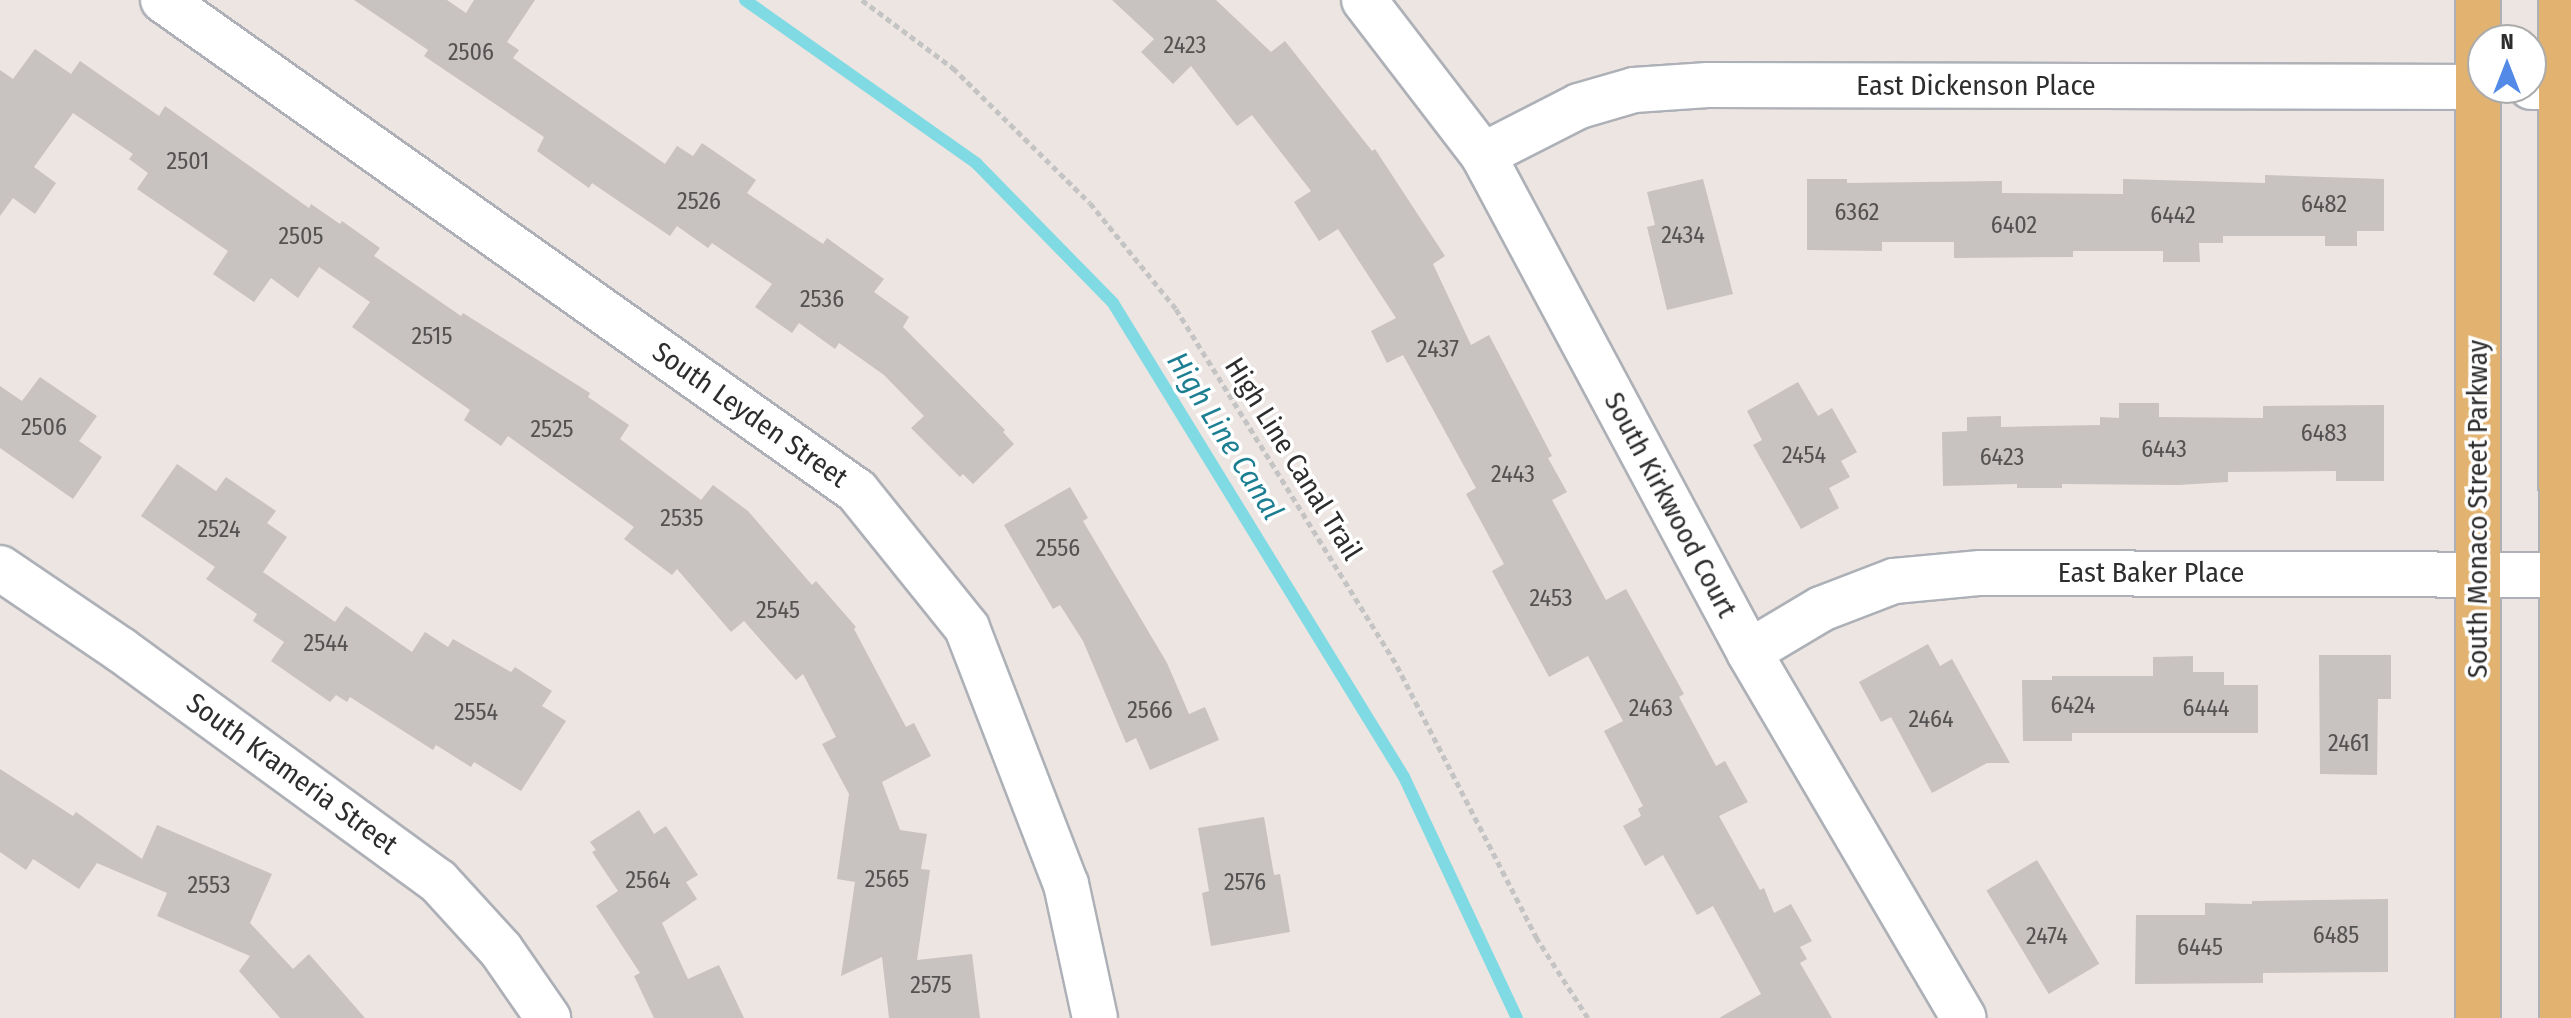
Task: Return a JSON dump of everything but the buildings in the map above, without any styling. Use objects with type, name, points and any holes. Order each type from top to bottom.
[{"type":"main road","name":"South Monaco Street Parkway","points":[[2478,0],[2479,24]]},
{"type":"main road","points":[[2561,0],[2554,87],[2566,575],[2562,1018]]},
{"type":"main road","name":"South Monaco Street Parkway","points":[[2478,1018],[2481,104]]},
{"type":"street","name":"South Leyden Street","points":[[163,0],[857,491],[967,628],[1066,884],[1095,1018]]},
{"type":"street","name":"South Kirkwood Court","points":[[1364,0],[1483,155],[1749,652],[1964,1018]]},
{"type":"street","name":"East Dickenson Place","points":[[1483,155],[1579,106],[1634,90],[1708,85],[2467,87]]},
{"type":"street","name":"South Krameria Street","points":[[0,568],[121,650],[438,881],[501,950],[548,1018]]},
{"type":"street","name":"East Baker Place","points":[[1749,652],[1821,609],[1894,581],[1981,573],[2566,575]]},
{"type":"path","name":"High Line Canal Trail","points":[[862,0],[953,68],[1069,182],[1176,309],[1397,666],[1536,937],[1588,1018]]},
{"type":"waterway","name":"High Line Canal","points":[[745,0],[976,163],[1113,303],[1404,777],[1517,1018]]}]
